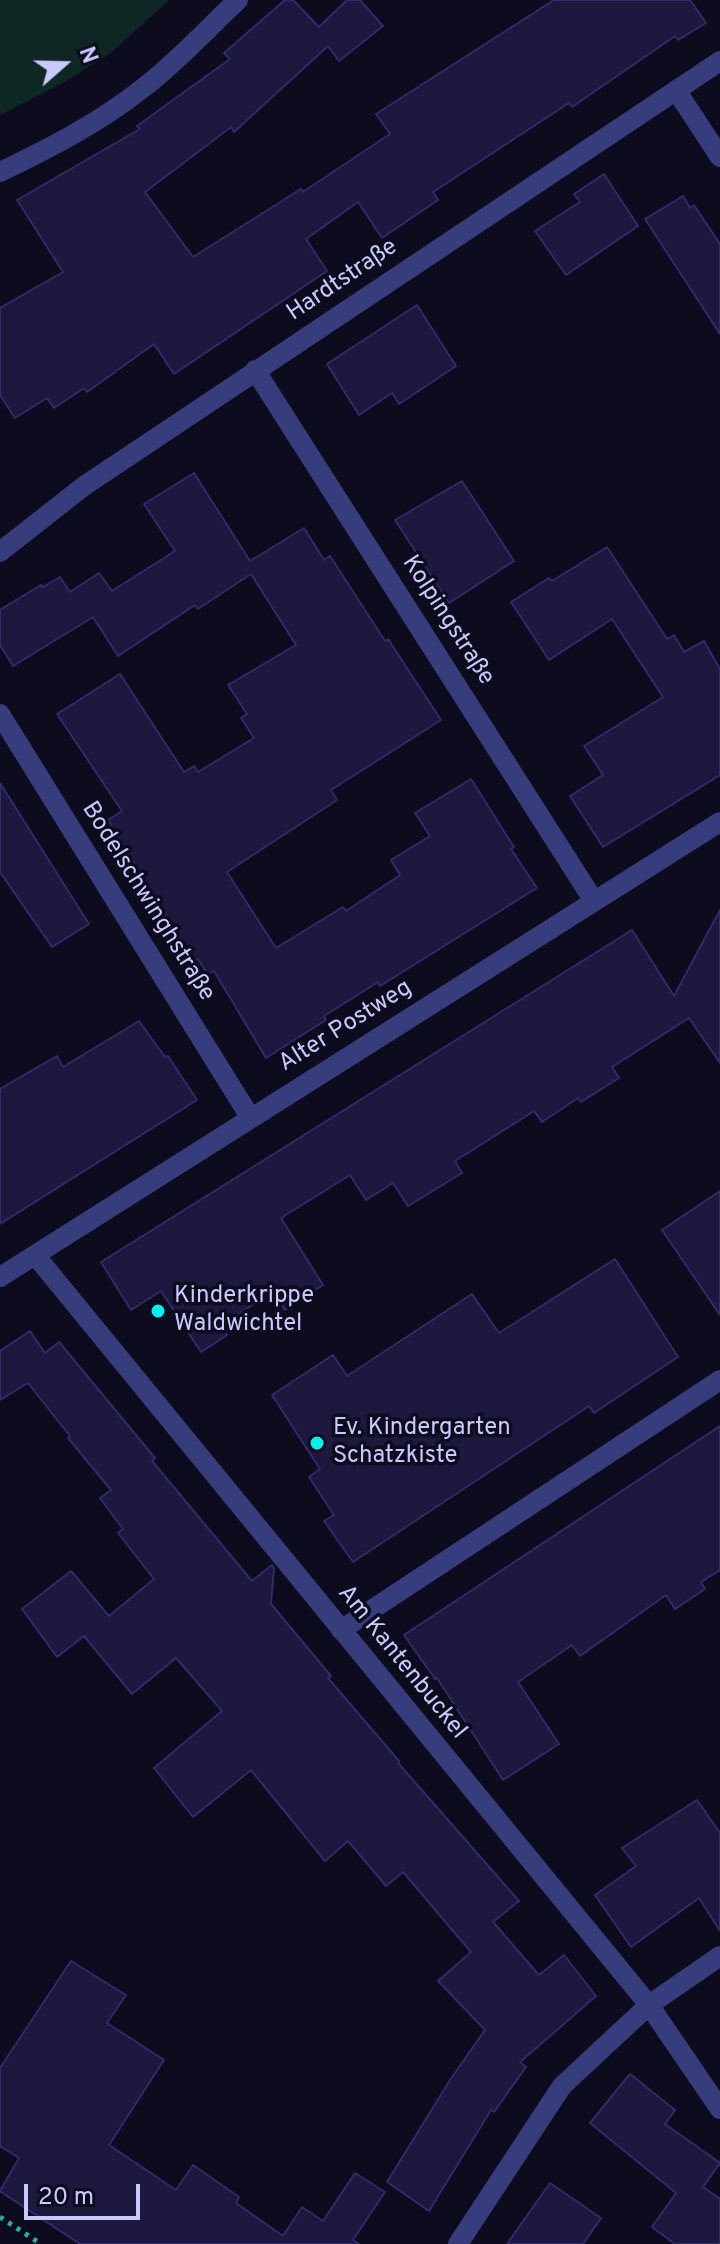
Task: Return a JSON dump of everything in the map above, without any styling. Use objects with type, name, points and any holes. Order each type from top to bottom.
[{"type":"street","points":[[0,172],[57,145],[114,109],[145,86],[238,0]]},
{"type":"street","name":"Hardtstraße","points":[[0,552],[84,486],[720,61]]},
{"type":"street","points":[[676,90],[720,157]]},
{"type":"street","name":"Kolpingstraße","points":[[255,370],[594,901]]},
{"type":"street","name":"Bodelschwinghstraße","points":[[0,714],[250,1117]]},
{"type":"street","name":"Alter Postweg","points":[[0,1277],[720,822]]},
{"type":"street","name":"Am Kantenbuckel","points":[[35,1255],[649,2005],[720,2109]]},
{"type":"street","points":[[341,1630],[720,1380]]},
{"type":"street","points":[[458,2244],[562,2086],[649,2005],[720,1956]]},
{"type":"path","points":[[0,2217],[41,2244]]},
{"type":"green space","points":[[0,0],[169,0],[112,52],[65,82],[0,115]]},
{"type":"building","points":[[285,0],[293,0],[319,27],[347,0],[360,0],[383,26],[339,61],[328,46],[234,132],[231,127],[145,192],[193,257],[301,189],[303,192],[390,134],[376,114],[554,0],[690,0],[706,23],[678,40],[675,36],[572,107],[569,103],[433,192],[438,200],[382,238],[358,202],[306,239],[327,271],[174,374],[154,344],[87,392],[84,388],[54,408],[47,398],[15,418],[0,395],[0,308],[63,272],[17,200],[140,129],[137,126],[230,59],[224,53]]},
{"type":"building","points":[[604,174],[638,226],[566,275],[535,231],[580,202],[574,194]]},
{"type":"building","points":[[683,196],[690,208],[694,205],[720,244],[720,334],[645,219]]},
{"type":"building","points":[[417,305],[456,366],[399,404],[392,393],[359,415],[327,364]]},
{"type":"building","points":[[194,473],[250,561],[304,528],[324,560],[330,556],[441,720],[331,790],[337,800],[227,872],[276,948],[343,907],[346,911],[400,875],[391,860],[430,836],[415,813],[471,779],[537,888],[380,986],[378,982],[266,1058],[214,971],[208,975],[198,959],[194,961],[108,820],[122,811],[57,714],[120,674],[184,772],[194,766],[198,772],[254,738],[241,718],[247,714],[228,685],[296,645],[251,574],[198,609],[195,605],[118,656],[93,617],[13,666],[0,645],[0,610],[41,585],[43,587],[60,577],[70,592],[99,573],[112,591],[175,551],[144,504]]},
{"type":"building","points":[[462,481],[514,561],[449,603],[395,520]]},
{"type":"building","points":[[607,547],[667,639],[674,635],[684,652],[704,641],[720,669],[720,775],[603,847],[570,796],[603,775],[584,746],[663,697],[612,619],[549,660],[511,602]]},
{"type":"building","points":[[0,783],[89,924],[52,947],[0,872]]},
{"type":"building","points":[[720,910],[720,1063],[689,1018],[612,1067],[619,1078],[581,1102],[578,1098],[542,1122],[534,1111],[455,1161],[462,1173],[408,1206],[393,1183],[366,1200],[350,1175],[281,1218],[323,1285],[285,1310],[274,1291],[221,1325],[227,1335],[201,1352],[161,1291],[131,1310],[101,1262],[632,930],[674,996]]},
{"type":"building","points":[[139,1021],[165,1057],[168,1056],[197,1100],[0,1224],[0,1089],[57,1056],[63,1067]]},
{"type":"building","points":[[720,1191],[720,1315],[662,1230]]},
{"type":"building","points":[[615,1259],[678,1357],[594,1413],[589,1406],[353,1562],[324,1521],[334,1515],[309,1477],[320,1469],[272,1395],[333,1355],[347,1376],[472,1294],[499,1333]]},
{"type":"building","points":[[30,1331],[45,1353],[59,1342],[155,1458],[152,1461],[252,1581],[272,1565],[271,1604],[398,1763],[519,1901],[493,1922],[539,1975],[564,1955],[596,1996],[520,2062],[526,2067],[494,2112],[491,2110],[429,2211],[387,2182],[485,2030],[438,1981],[471,1952],[403,1872],[386,1886],[348,1841],[325,1861],[251,1770],[193,1817],[154,1768],[222,1711],[176,1658],[132,1694],[84,1636],[57,1657],[22,1609],[71,1571],[109,1616],[154,1579],[118,1533],[123,1529],[100,1498],[111,1490],[28,1383],[0,1400],[0,1351]]},
{"type":"building","points":[[720,1426],[720,1570],[701,1582],[705,1589],[675,1609],[666,1595],[580,1656],[572,1645],[518,1682],[559,1744],[503,1780],[437,1678],[404,1635]]},
{"type":"building","points":[[697,1800],[720,1833],[720,1931],[699,1898],[631,1947],[595,1895],[636,1866],[622,1848]]},
{"type":"building","points":[[71,1961],[126,1995],[107,2023],[164,2060],[109,2145],[176,2190],[193,2165],[239,2197],[236,2203],[283,2236],[302,2207],[323,2221],[355,2173],[385,2192],[353,2240],[359,2244],[80,2244],[0,2191],[19,2158],[0,2146],[0,2068]]},
{"type":"building","points":[[630,2074],[675,2110],[665,2124],[720,2163],[703,2187],[720,2199],[720,2244],[675,2244],[652,2227],[676,2193],[590,2123]]},
{"type":"building","points":[[550,2183],[601,2218],[583,2244],[507,2244]]},
{"type":"place","name":"Kinderkrippe Waldwichtel","points":[[158,1311]]},
{"type":"place","name":"Ev. Kindergarten Schatzkiste","points":[[317,1443]]}]
